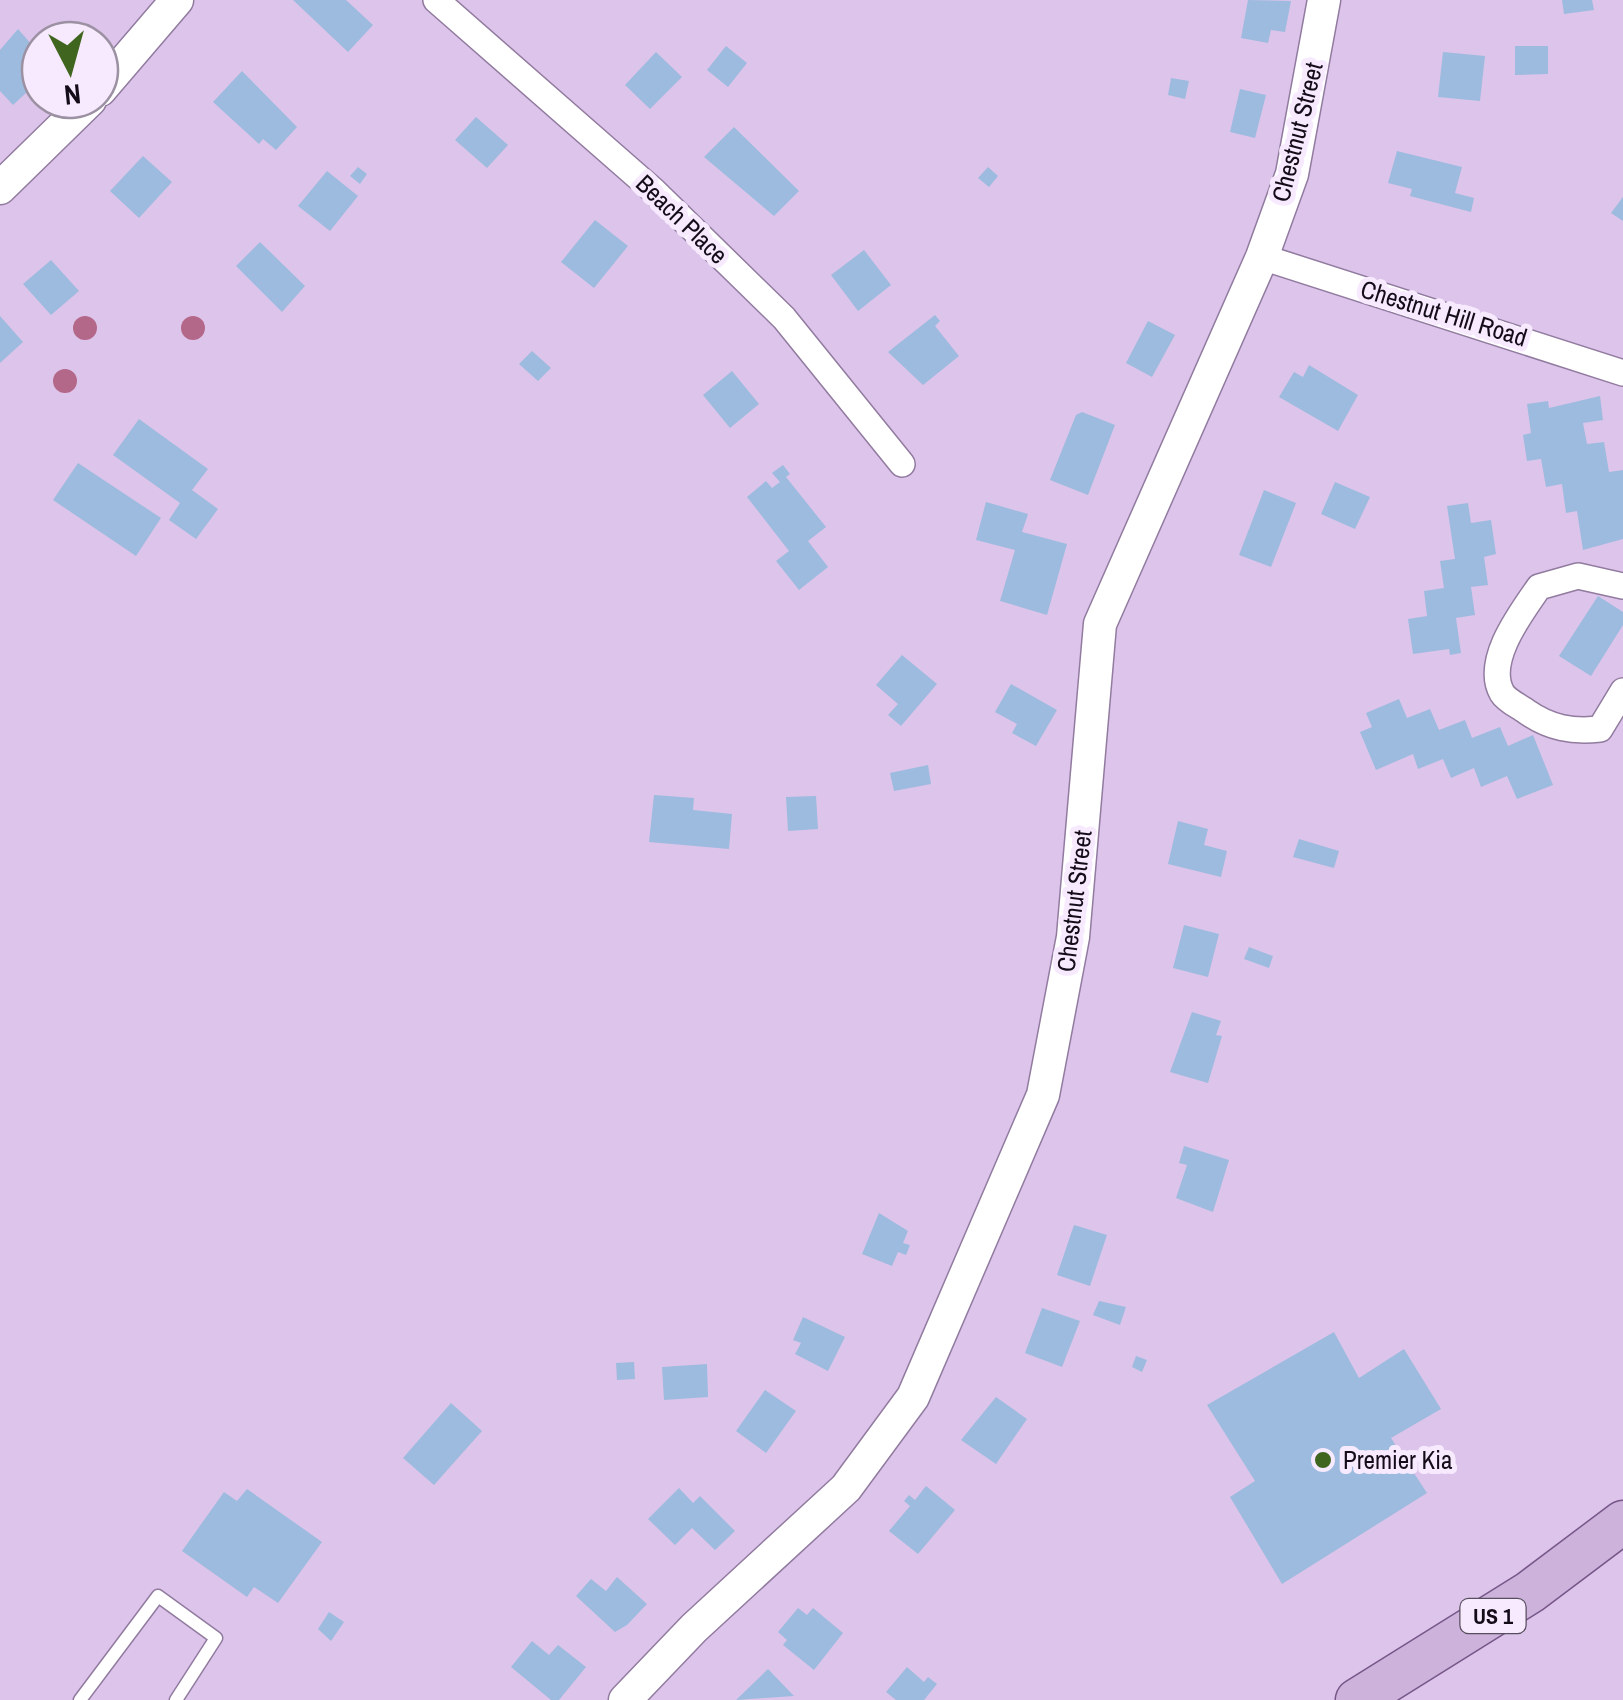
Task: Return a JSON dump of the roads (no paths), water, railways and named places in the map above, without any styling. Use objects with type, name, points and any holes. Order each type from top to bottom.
[{"type":"main road","name":"US 1","points":[[1357,1700],[1530,1592],[1623,1522]]},
{"type":"street","points":[[120,67],[178,0]]},
{"type":"street","name":"Beach Place","points":[[436,0],[654,192],[784,318],[902,464]]},
{"type":"street","name":"Chestnut Street","points":[[625,1700],[694,1628],[846,1488],[913,1397],[1044,1095],[1073,938],[1100,624],[1262,257],[1292,174],[1324,0]]},
{"type":"street","points":[[0,188],[70,120]]},
{"type":"street","name":"Chestnut Hill Road","points":[[1262,257],[1623,373]]},
{"type":"street","points":[[1623,586],[1578,576],[1539,588],[1502,652],[1496,677],[1504,696],[1540,721],[1574,732],[1600,729],[1623,690]]},
{"type":"lane","points":[[80,1700],[158,1596],[216,1638],[176,1700]]},
{"type":"place","name":"Premier Kia","points":[[1323,1460]]}]
